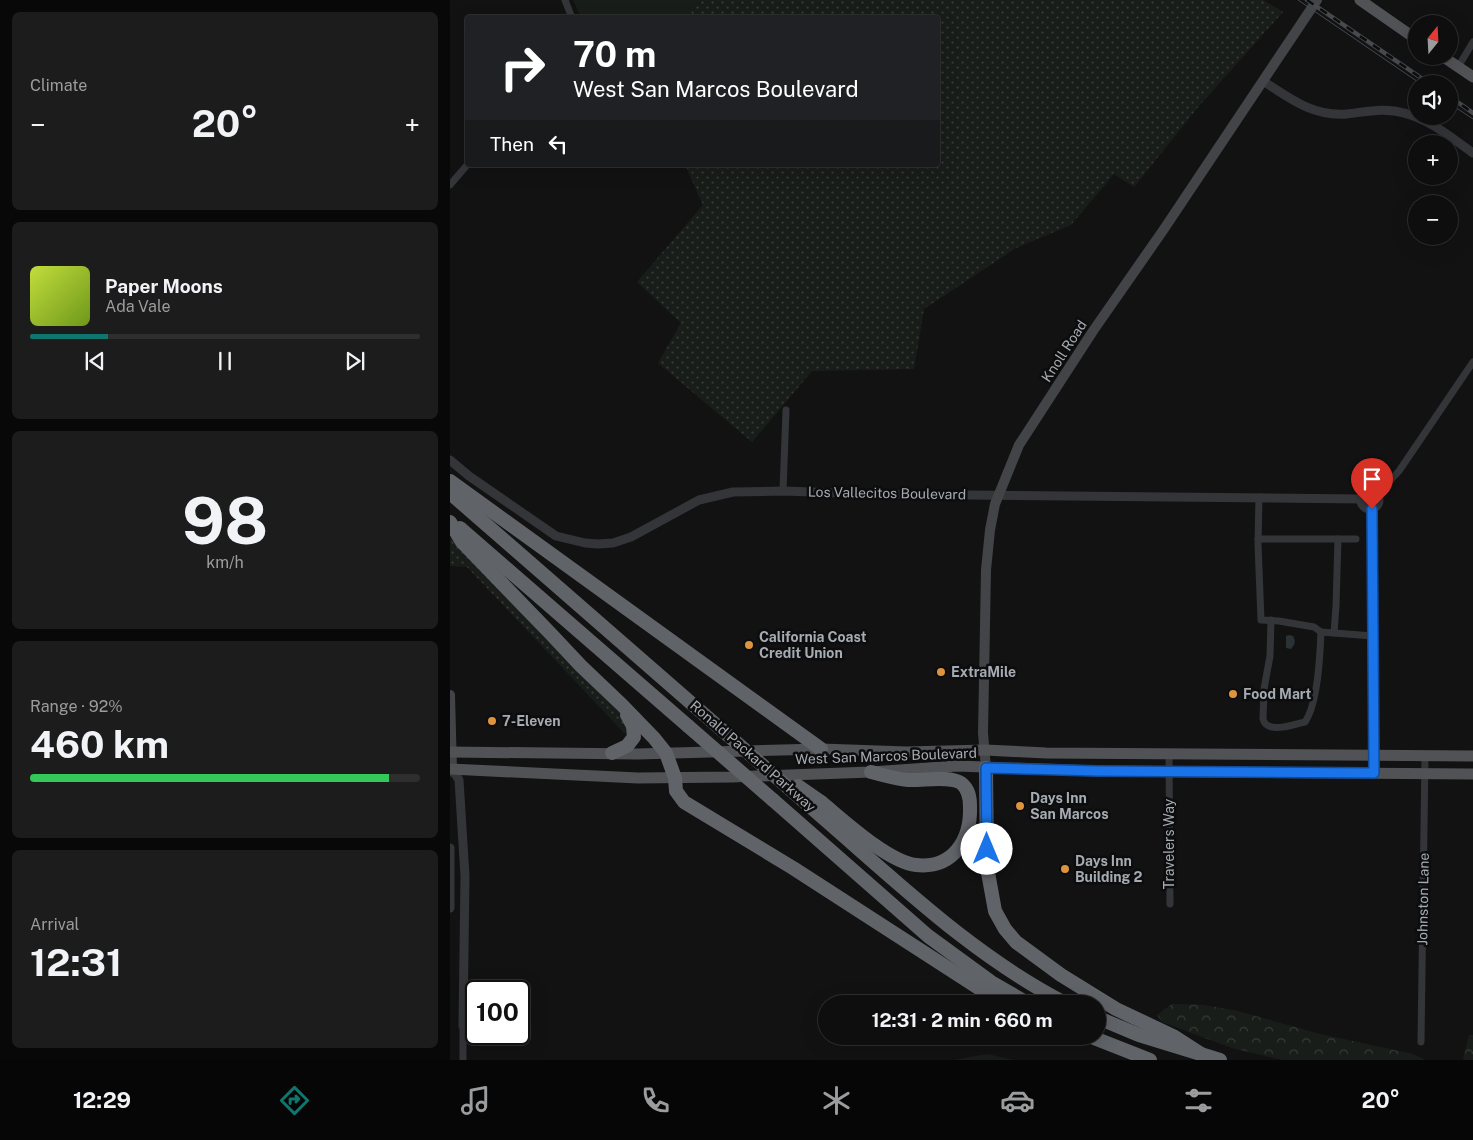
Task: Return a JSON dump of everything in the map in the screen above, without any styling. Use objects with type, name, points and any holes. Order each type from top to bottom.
[{"type":"highway","points":[[450,481],[821,749]]},
{"type":"highway","name":"Ronald Packard Parkway","points":[[450,493],[722,730],[814,803],[942,921],[1015,974],[1051,995]]},
{"type":"highway","points":[[450,521],[462,542],[581,666],[622,705],[666,753],[675,778],[676,791],[684,802],[793,868],[992,995]]},
{"type":"highway","name":"Ronald Packard Parkway","points":[[450,521],[928,936],[991,982],[1013,995]]},
{"type":"highway","points":[[612,753],[627,746],[634,737],[633,726],[622,705]]},
{"type":"highway","points":[[986,768],[987,867],[995,910],[1005,929],[1016,942],[1068,980],[1116,1009],[1173,1036],[1204,1056]]},
{"type":"highway","points":[[814,803],[892,856],[914,865],[927,866],[938,864],[948,858],[964,841],[970,823],[970,795],[961,783],[950,779],[907,780],[871,772]]},
{"type":"highway","points":[[1106,1022],[1139,1035],[1220,1060]]},
{"type":"highway","points":[[1106,1043],[1150,1060]]},
{"type":"main road","name":"Knoll Road","points":[[986,768],[983,734],[986,570],[990,530],[998,494],[1019,445],[1078,354],[1317,0]]},
{"type":"main road","points":[[1360,0],[1408,33]]},
{"type":"main road","points":[[1455,65],[1473,77]]},
{"type":"main road","points":[[450,695],[451,770]]},
{"type":"main road","name":"West San Marcos Boulevard","points":[[451,752],[666,753],[821,749],[907,752],[984,750],[1071,753],[1473,756]]},
{"type":"main road","points":[[1038,769],[1041,762],[1055,760],[1071,753]]},
{"type":"main road","name":"West San Marcos Boulevard","points":[[451,770],[638,778],[871,772],[957,766],[1038,769],[1473,774]]},
{"type":"street","points":[[564,0],[571,15]]},
{"type":"street","points":[[1458,67],[1473,42]]},
{"type":"street","points":[[1263,81],[1302,106],[1328,114],[1345,114],[1380,109],[1403,112],[1439,130],[1473,153]]},
{"type":"street","points":[[450,185],[465,167]]},
{"type":"street","points":[[1377,495],[1400,471],[1473,362]]},
{"type":"street","points":[[783,491],[786,410]]},
{"type":"street","name":"Los Vallecitos Boulevard","points":[[450,460],[469,476],[556,536],[585,543],[613,542],[631,537],[698,500],[733,492],[783,491],[871,494],[1361,499]]},
{"type":"street","points":[[1368,491],[1377,495],[1378,505],[1372,509],[1363,507],[1361,499],[1363,494],[1368,491]]},
{"type":"street","points":[[1259,497],[1258,539],[1261,620],[1314,627],[1322,632],[1373,636]]},
{"type":"street","points":[[1372,509],[1374,773]]},
{"type":"street","points":[[1258,539],[1356,539]]},
{"type":"street","points":[[1334,633],[1338,539]]},
{"type":"street","points":[[1271,620],[1270,656],[1264,689],[1263,719],[1264,724],[1268,727],[1275,728],[1305,722],[1312,713],[1322,632]]},
{"type":"street","name":"Travelers Way","points":[[1169,753],[1170,904]]},
{"type":"street","name":"Johnston Lane","points":[[1421,1042],[1425,756]]},
{"type":"street","points":[[451,770],[459,780],[465,876],[463,1060]]},
{"type":"street","points":[[450,848],[450,908]]},
{"type":"green space","points":[[573,0],[702,0],[689,15],[580,15]]},
{"type":"green space","points":[[702,0],[1263,0],[1283,12],[1199,106],[1134,187],[1114,174],[1071,225],[1016,248],[924,309],[914,369],[812,371],[752,442],[658,363],[681,323],[637,282],[703,205],[686,167],[940,167],[940,15],[688,15]]},
{"type":"green space","points":[[450,538],[621,714],[630,726],[628,737],[467,567],[450,566]]},
{"type":"green space","points":[[1172,1004],[1204,1005],[1238,1011],[1320,1034],[1413,1054],[1425,1060],[1283,1060],[1232,1048],[1162,1022],[1157,1015]]},
{"type":"green space","points":[[1469,1035],[1473,1035],[1473,1060],[1463,1060]]},
{"type":"green space","points":[[987,1054],[1014,1060],[954,1060]]},
{"type":"shaded area","points":[[1286,636],[1293,636],[1295,641],[1291,649],[1286,648]]},
{"type":"tram line","points":[[1298,0],[1408,75]]},
{"type":"tram line","points":[[1458,109],[1473,119]]},
{"type":"railway","points":[[1307,0],[1417,75]]},
{"type":"railway","points":[[1458,102],[1473,113]]},
{"type":"place","name":"California Coast Credit Union","points":[[749,645]]},
{"type":"place","name":"ExtraMile","points":[[941,672]]},
{"type":"place","name":"Food Mart","points":[[1233,694]]},
{"type":"place","name":"7-Eleven","points":[[492,721]]},
{"type":"place","name":"Days Inn San Marcos","points":[[1020,806]]},
{"type":"place","name":"Days Inn Building 2","points":[[1065,869]]},
{"type":"route","points":[[987,849],[986,768],[1098,771],[1374,773],[1372,509]]}]
